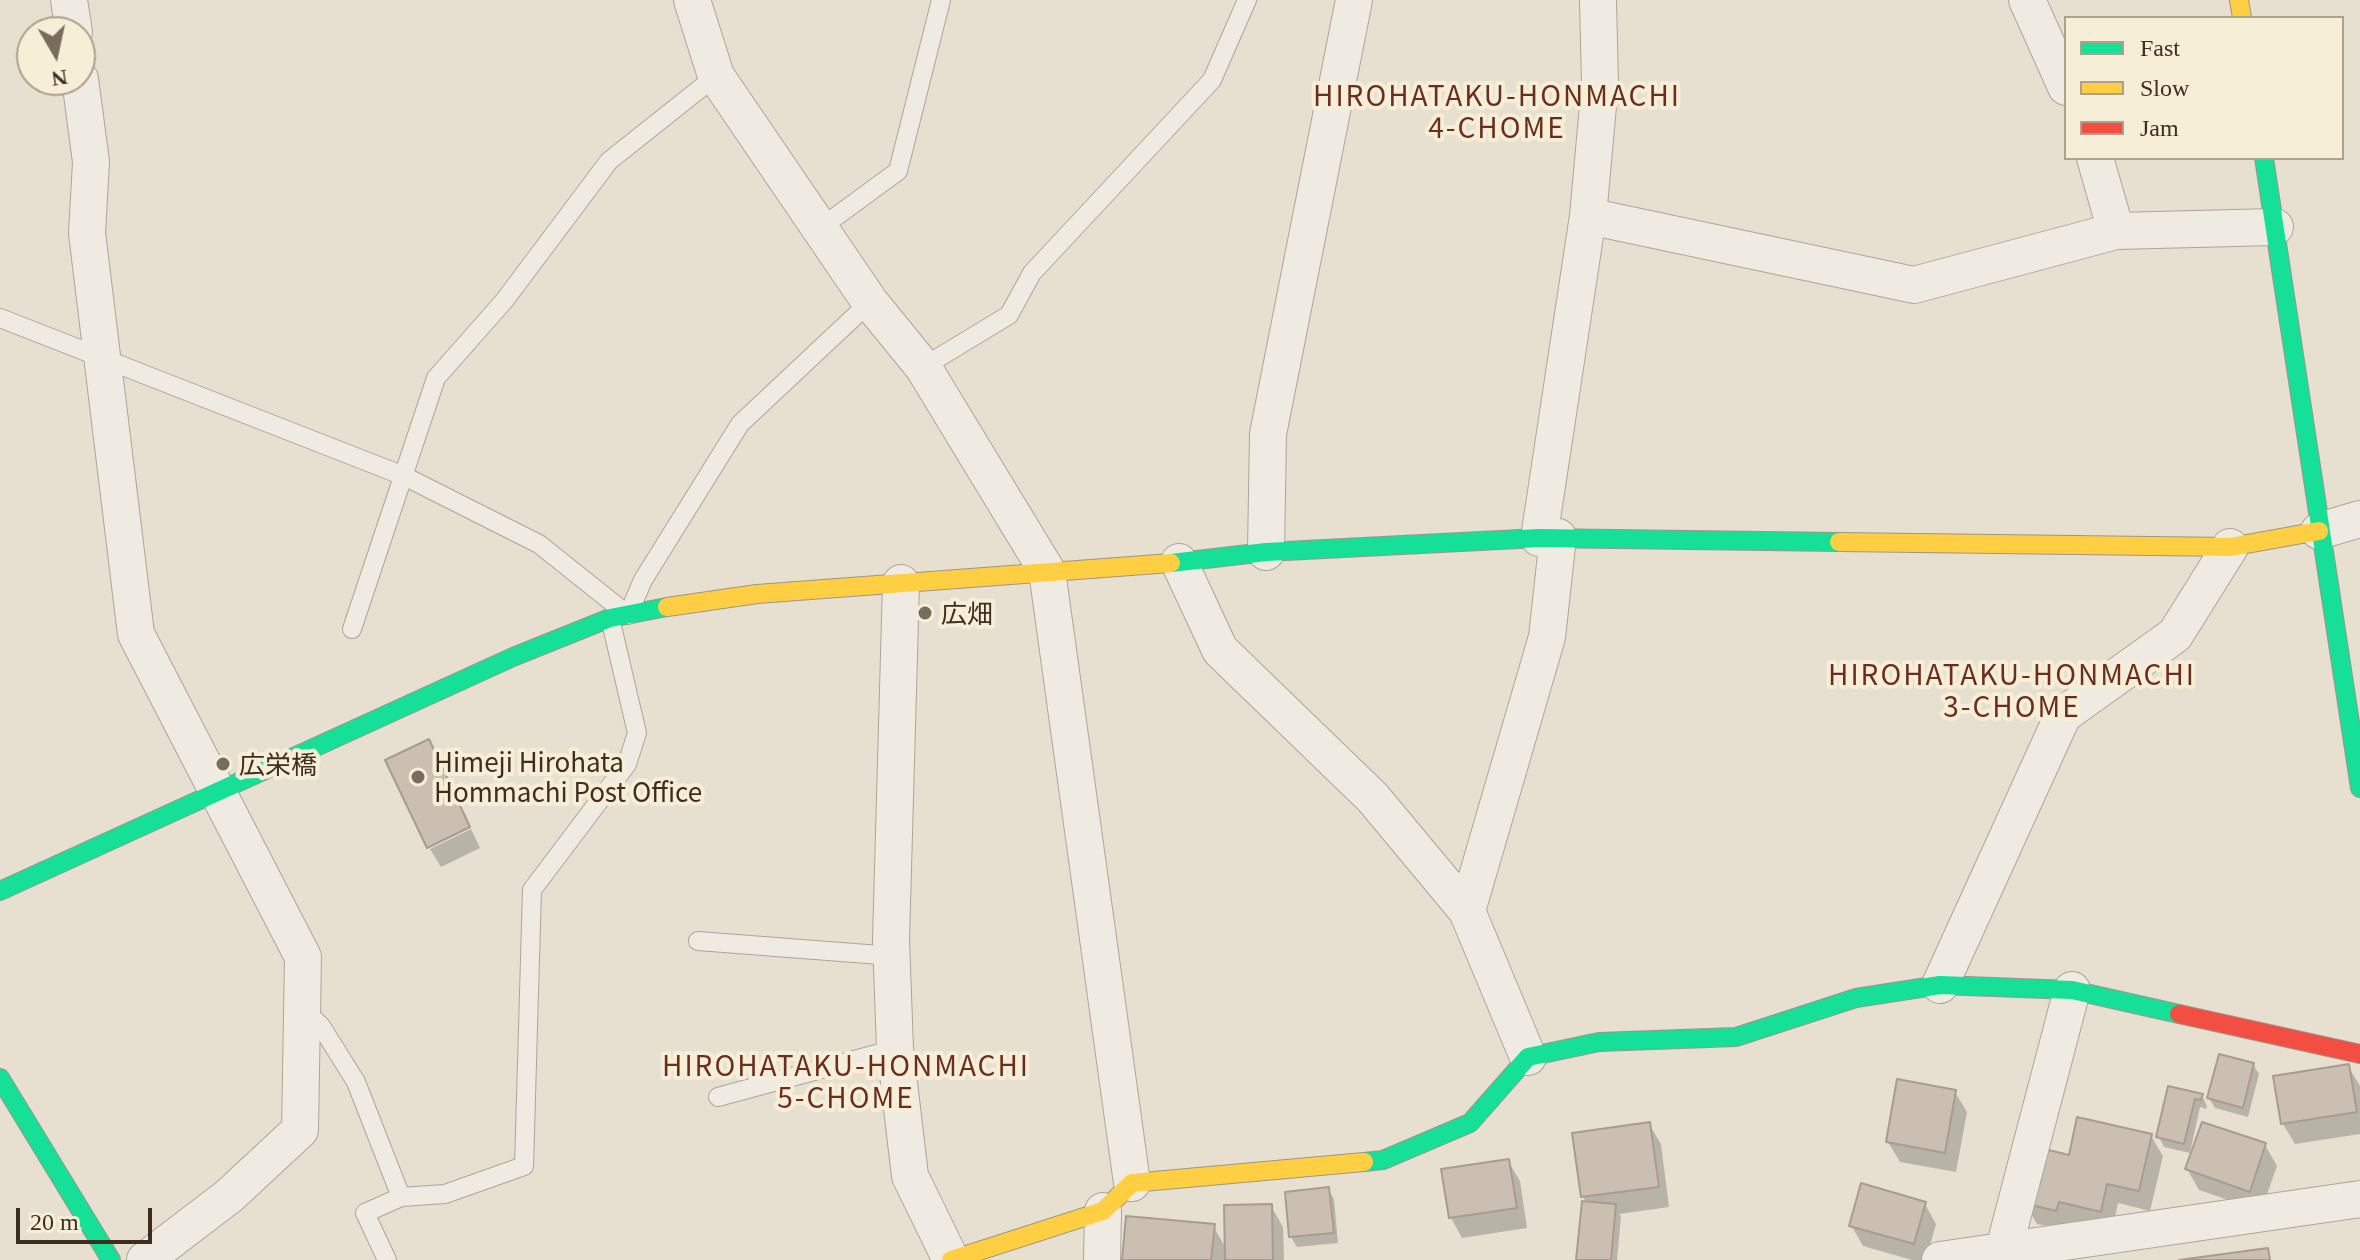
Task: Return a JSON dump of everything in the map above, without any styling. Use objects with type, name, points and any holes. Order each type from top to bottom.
[{"type":"street","points":[[692,0],[716,76],[870,302],[923,367],[1047,571],[1132,1183]]},
{"type":"street","points":[[1266,552],[1268,434],[1354,0]]},
{"type":"street","points":[[1467,911],[1547,637],[1549,538],[1588,216],[1600,84],[1598,0]]},
{"type":"street","points":[[2027,0],[2064,83]]},
{"type":"street","points":[[82,96],[91,162],[87,233],[136,634],[303,957],[300,1130],[229,1196],[145,1260]]},
{"type":"street","points":[[2096,160],[2116,231]]},
{"type":"street","points":[[2264,160],[2360,788]]},
{"type":"street","points":[[1588,216],[1914,285],[2116,231],[2275,227]]},
{"type":"street","points":[[1,887],[218,794],[513,657],[619,616],[757,594],[1179,562],[1266,552],[1549,538],[2230,547],[2319,531],[2360,519]]},
{"type":"street","points":[[1940,985],[2063,715],[2175,635],[2230,547]]},
{"type":"street","points":[[1179,562],[1220,650],[1373,798],[1467,911],[1528,1057]]},
{"type":"street","points":[[901,583],[891,940],[895,1049],[910,1176],[951,1260],[1103,1211],[1132,1183],[1383,1160],[1470,1123],[1528,1057],[1599,1042],[1736,1037],[1856,998],[1940,985],[2072,990],[2360,1054]]},
{"type":"street","points":[[2002,1255],[2072,990]]},
{"type":"street","points":[[0,1078],[111,1260]]},
{"type":"street","points":[[1940,1260],[2140,1245],[2360,1199]]},
{"type":"street","points":[[1102,1260],[1103,1211]]},
{"type":"lane","points":[[819,229],[898,171],[941,0]]},
{"type":"lane","points":[[923,367],[1009,315],[1032,273],[1212,80],[1247,0]]},
{"type":"lane","points":[[352,629],[436,378],[504,301],[609,161],[716,76]]},
{"type":"lane","points":[[619,616],[740,424],[870,302]]},
{"type":"lane","points":[[0,318],[404,476],[539,544],[619,616],[637,733],[627,764],[532,890],[524,1166],[445,1194],[401,1197],[365,1213],[387,1260]]},
{"type":"lane","points":[[698,941],[893,956]]},
{"type":"lane","points":[[302,1008],[321,1026],[356,1082],[401,1197]]},
{"type":"lane","points":[[718,1097],[895,1049]]},
{"type":"building","points":[[429,739],[470,827],[427,848],[385,760]]},
{"type":"building","points":[[2219,1054],[2254,1063],[2243,1108],[2207,1098]]},
{"type":"building","points":[[2349,1064],[2357,1112],[2281,1124],[2273,1076]]},
{"type":"building","points":[[1897,1079],[1956,1090],[1945,1153],[1886,1142]]},
{"type":"building","points":[[2168,1086],[2203,1094],[2201,1100],[2195,1099],[2184,1144],[2156,1137]]},
{"type":"building","points":[[2077,1117],[2152,1134],[2139,1191],[2107,1184],[2101,1212],[2059,1202],[2056,1211],[2023,1203],[2036,1147],[2069,1155]]},
{"type":"building","points":[[1650,1122],[1659,1187],[1581,1197],[1572,1133]]},
{"type":"building","points":[[2202,1122],[2266,1143],[2250,1192],[2185,1169]]},
{"type":"building","points":[[1509,1159],[1517,1208],[1449,1218],[1441,1169]]},
{"type":"building","points":[[1861,1183],[1926,1202],[1914,1244],[1849,1226]]},
{"type":"building","points":[[1329,1187],[1334,1233],[1289,1237],[1285,1192]]},
{"type":"building","points":[[1582,1201],[1616,1204],[1611,1260],[1576,1260]]},
{"type":"building","points":[[1272,1204],[1273,1260],[1225,1260],[1224,1205]]},
{"type":"building","points":[[1126,1216],[1215,1224],[1211,1260],[1122,1260]]},
{"type":"building","points":[[2268,1248],[2270,1260],[2179,1260]]},
{"type":"traffic: fast","points":[[2264,160],[2360,788]]},
{"type":"traffic: fast","points":[[1171,563],[1266,552],[1539,538],[1839,542]]},
{"type":"traffic: fast","points":[[0,891],[513,657],[610,618],[667,607]]},
{"type":"traffic: fast","points":[[1364,1162],[1383,1160],[1470,1123],[1528,1057],[1599,1042],[1736,1037],[1856,998],[1940,985],[2072,990],[2179,1014]]},
{"type":"traffic: fast","points":[[0,1078],[111,1260]]},
{"type":"traffic: slow","points":[[2239,0],[2242,16]]},
{"type":"traffic: slow","points":[[1839,542],[2230,547],[2319,531]]},
{"type":"traffic: slow","points":[[667,607],[757,594],[1171,563]]},
{"type":"traffic: slow","points":[[951,1260],[1103,1211],[1132,1183],[1364,1162]]},
{"type":"traffic: jam","points":[[2179,1014],[2360,1054]]},
{"type":"place","name":"広畑","points":[[925,613]]},
{"type":"place","name":"広栄橋","points":[[223,764]]},
{"type":"place","name":"Himeji Hirohata Hommachi Post Office","points":[[418,777]]},
{"type":"district","name":"HIROHATAKU-HONMACHI 4-CHOME","points":[[1497,111]]},
{"type":"district","name":"HIROHATAKU-HONMACHI 3-CHOME","points":[[2012,690]]},
{"type":"district","name":"HIROHATAKU-HONMACHI 5-CHOME","points":[[846,1081]]}]
